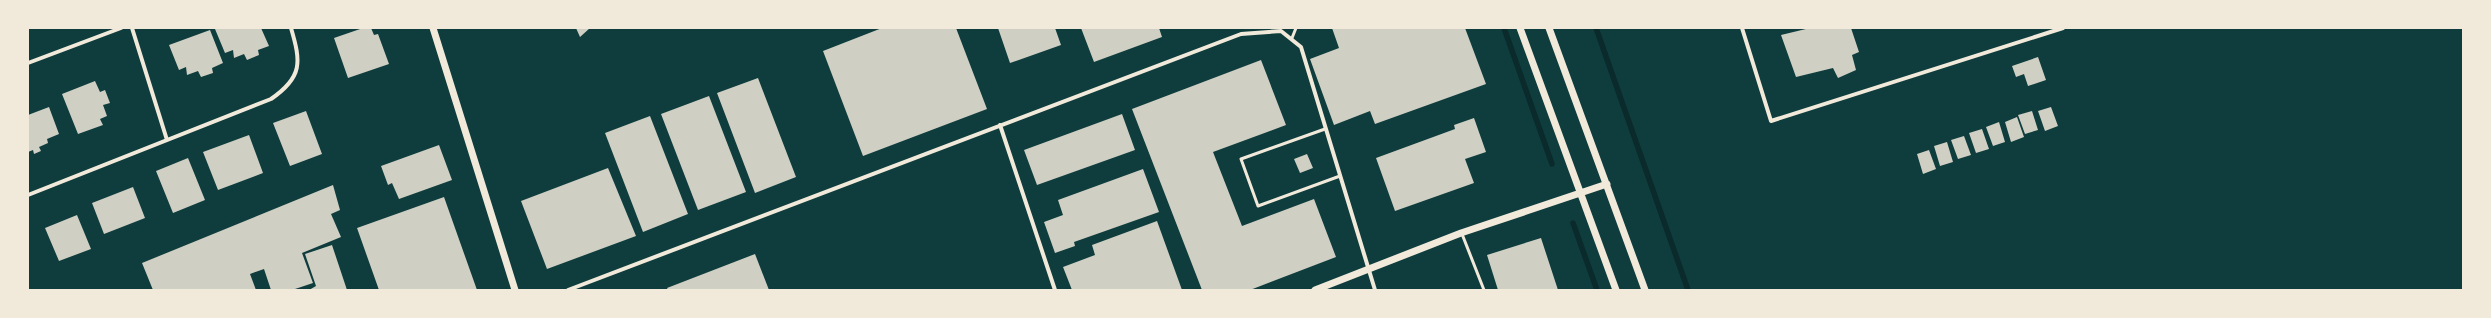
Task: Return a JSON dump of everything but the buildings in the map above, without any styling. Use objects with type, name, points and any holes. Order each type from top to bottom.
[{"type":"street","points":[[28,63],[121,28]]},
{"type":"street","points":[[132,28],[167,140]]},
{"type":"street","points":[[28,195],[271,99],[283,91],[292,81],[298,68],[298,53],[290,28]]},
{"type":"street","points":[[433,28],[515,290]]},
{"type":"street","points":[[1520,28],[1616,290]]},
{"type":"street","points":[[1549,28],[1607,184],[1644,290]]},
{"type":"street","points":[[1742,28],[1771,121],[2063,28]]},
{"type":"street","points":[[568,290],[1241,34],[1281,31],[1292,38],[1301,47],[1368,269],[1376,290]]},
{"type":"street","points":[[1000,126],[1055,290]]},
{"type":"street","points":[[1315,290],[1461,233],[1607,184]]},
{"type":"lane","points":[[1292,38],[1296,28]]},
{"type":"lane","points":[[1325,129],[1241,159],[1258,206],[1340,176]]},
{"type":"lane","points":[[1461,233],[1484,290]]},
{"type":"waterway","points":[[1504,28],[1552,164]]},
{"type":"waterway","points":[[1596,28],[1688,290]]},
{"type":"waterway","points":[[1573,223],[1597,290]]}]
